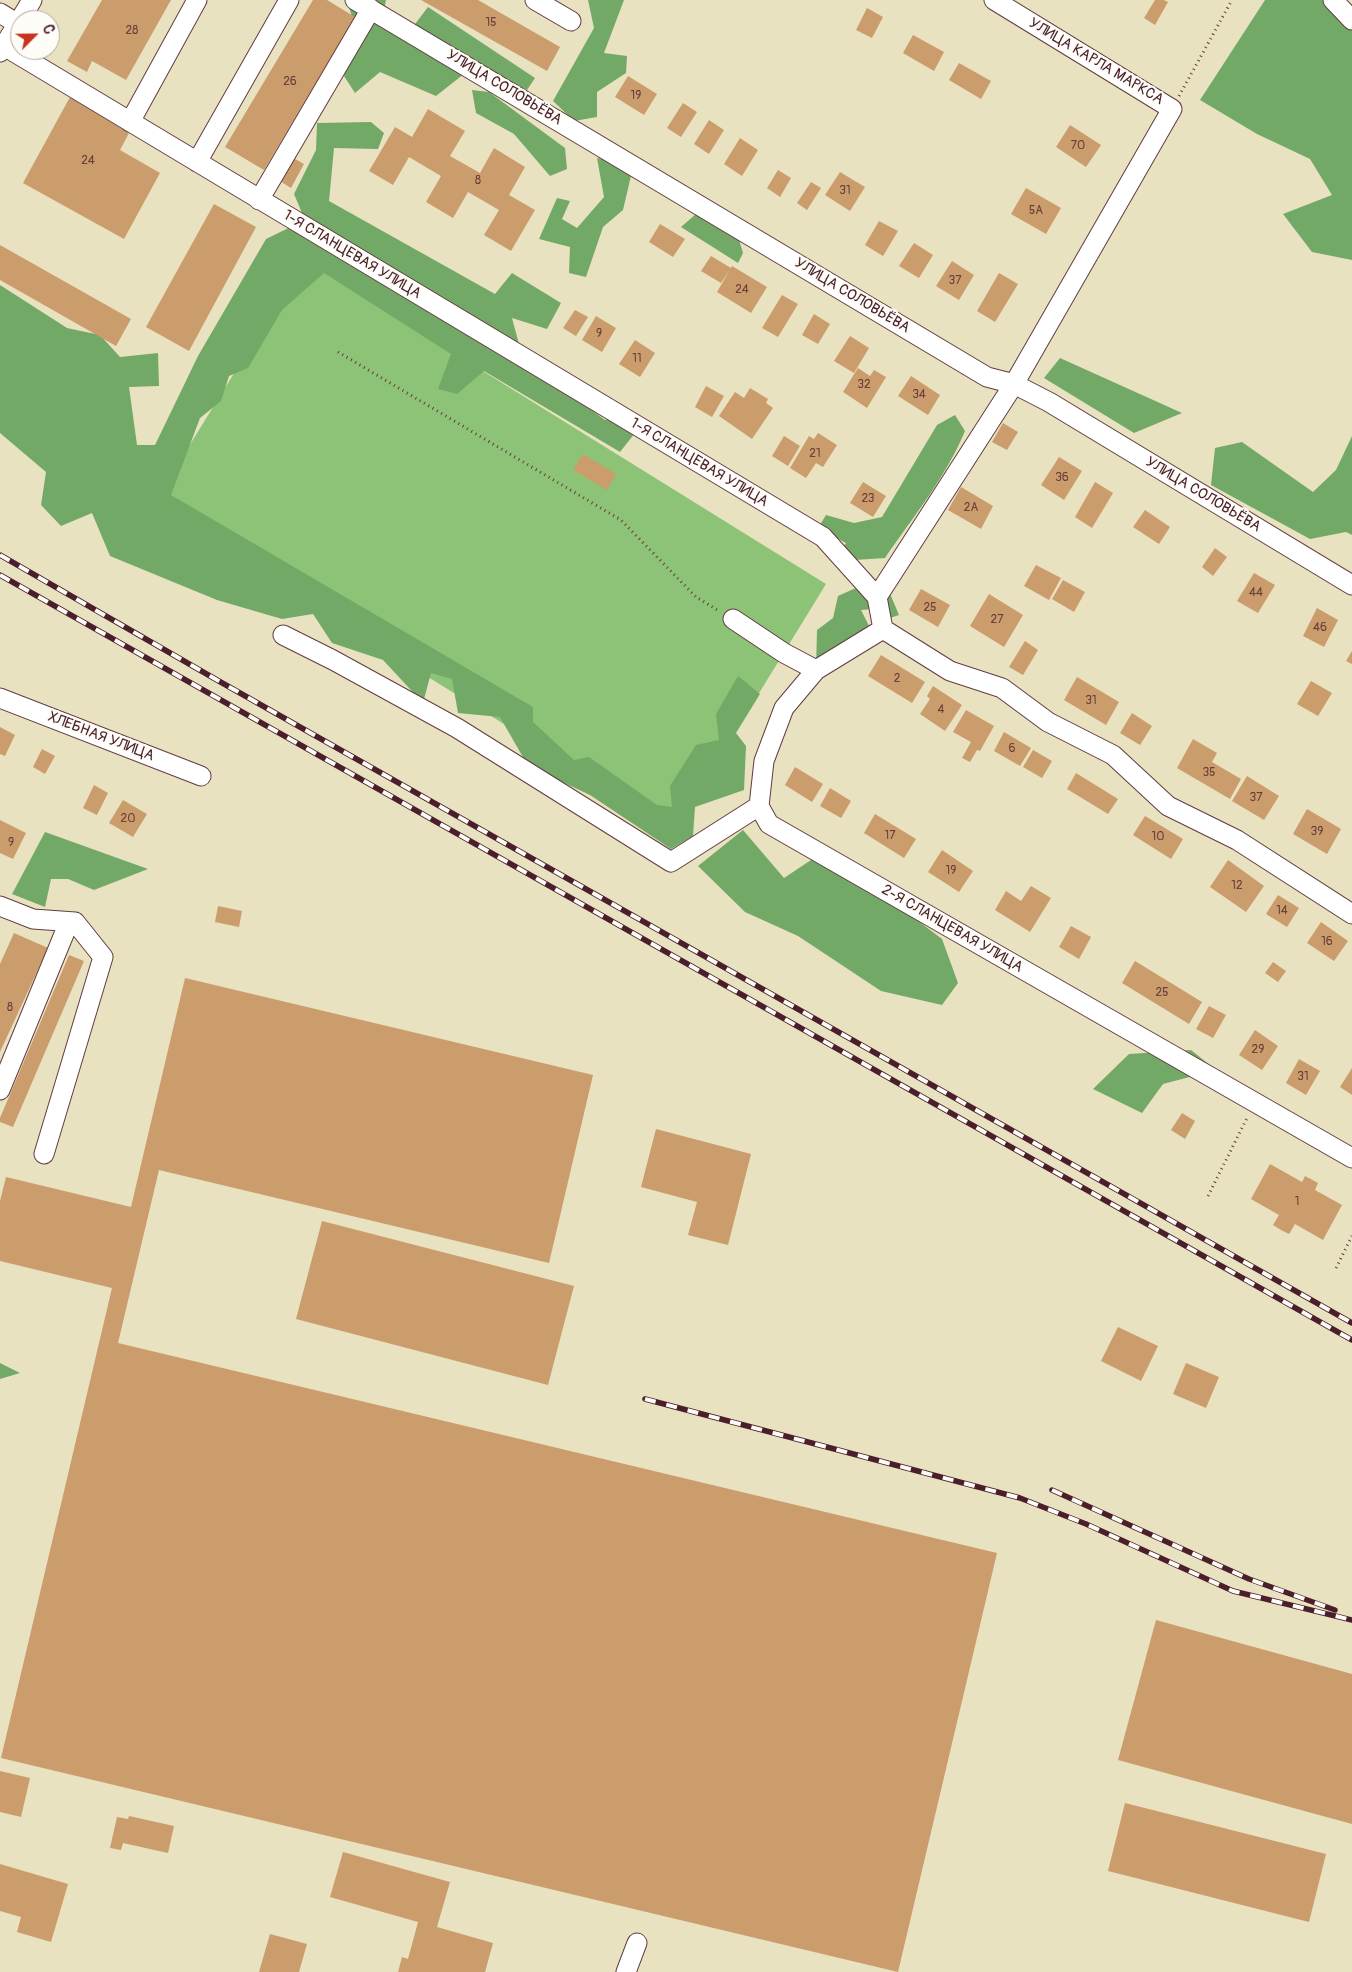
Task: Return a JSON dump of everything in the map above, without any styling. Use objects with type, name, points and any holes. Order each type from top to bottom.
[{"type":"street","points":[[130,122],[197,0]]},
{"type":"street","points":[[197,162],[289,0]]},
{"type":"street","points":[[535,0],[571,21]]},
{"type":"street","name":"УЛИЦА КАРЛА МАРКСА","points":[[994,0],[1172,109]]},
{"type":"street","points":[[1333,0],[1352,20]]},
{"type":"street","points":[[260,200],[363,5]]},
{"type":"street","name":"УЛИЦА СОЛОВЬЁВА","points":[[363,5],[987,377],[1014,384],[1058,407],[1352,585]]},
{"type":"street","points":[[2,49],[10,36]]},
{"type":"street","name":"1-Я СЛАНЦЕВАЯ УЛИЦА","points":[[2,49],[130,122],[824,537],[877,597]]},
{"type":"street","points":[[1172,109],[1014,384],[877,597],[883,629],[950,672],[1002,688],[1048,722],[1113,755],[1168,806],[1237,840],[1352,914]]},
{"type":"street","points":[[732,620],[784,653],[816,670]]},
{"type":"street","points":[[283,635],[333,660],[457,728],[671,862],[760,806],[764,761],[784,708],[816,670],[883,629]]},
{"type":"street","name":"ХЛЕБНАЯ УЛИЦА","points":[[0,698],[201,776]]},
{"type":"street","name":"2-Я СЛАНЦЕВАЯ УЛИЦА","points":[[760,806],[768,824],[1352,1158]]},
{"type":"street","points":[[0,906],[33,920],[76,922],[102,957],[44,1154]]},
{"type":"street","points":[[0,1090],[69,922]]},
{"type":"street","points":[[626,1972],[637,1943]]},
{"type":"path","points":[[1172,109],[1232,0]]},
{"type":"path","points":[[338,352],[621,520],[696,597],[732,620]]},
{"type":"path","points":[[1208,1196],[1256,1102]]},
{"type":"path","points":[[1336,1268],[1352,1236]]},
{"type":"green space","points":[[357,0],[386,0],[381,25],[406,36],[428,7],[535,78],[527,90],[474,66],[436,96],[380,72],[355,93],[344,76],[357,33],[349,7]]},
{"type":"green space","points":[[588,0],[624,0],[604,53],[627,56],[626,73],[597,92],[597,117],[574,121],[553,101],[594,28]]},
{"type":"green space","points":[[1265,0],[1331,0],[1352,22],[1352,260],[1312,252],[1283,214],[1332,195],[1310,159],[1257,134],[1200,100]]},
{"type":"green space","points":[[472,90],[489,92],[565,148],[567,169],[550,176],[514,134],[476,113]]},
{"type":"green space","points":[[371,122],[384,133],[378,149],[334,148],[329,201],[495,294],[512,273],[561,303],[547,329],[512,318],[523,359],[605,420],[625,413],[635,433],[620,452],[484,371],[457,394],[438,389],[451,354],[324,273],[282,310],[248,368],[229,376],[221,401],[200,418],[171,495],[533,707],[533,722],[574,760],[589,757],[657,805],[672,807],[670,786],[696,745],[719,740],[716,714],[738,676],[760,694],[736,733],[746,746],[744,790],[695,807],[693,836],[671,849],[590,795],[528,766],[500,717],[458,713],[452,679],[431,673],[423,703],[383,660],[332,643],[313,614],[282,619],[217,600],[110,556],[92,513],[61,526],[41,505],[46,472],[0,433],[0,285],[67,328],[100,335],[120,357],[158,353],[159,386],[129,387],[137,445],[155,445],[198,356],[266,239],[305,220],[294,194],[316,150],[317,123]]},
{"type":"green space","points":[[597,158],[634,163],[623,210],[603,227],[586,277],[569,273],[570,247],[539,239],[557,198],[570,201],[562,219],[577,228],[604,197]]},
{"type":"green space","points":[[696,214],[737,233],[743,253],[738,263],[681,227]]},
{"type":"green space","points":[[304,260],[826,584],[675,830],[152,506]]},
{"type":"green space","points":[[1060,358],[1182,413],[1134,433],[1044,378]]},
{"type":"green space","points":[[955,415],[965,431],[957,448],[928,496],[885,558],[855,560],[843,571],[832,562],[846,543],[818,528],[826,515],[854,523],[882,517],[937,425]]},
{"type":"green space","points":[[1352,436],[1352,535],[1346,532],[1310,539],[1211,485],[1215,448],[1242,442],[1313,492],[1336,470]]},
{"type":"green space","points":[[876,579],[888,589],[899,615],[887,619],[875,609],[861,610],[871,630],[816,670],[817,630],[833,618],[838,596]]},
{"type":"green space","points":[[743,830],[784,878],[814,858],[885,896],[942,939],[958,983],[942,1005],[881,991],[798,936],[745,912],[698,866]]},
{"type":"green space","points":[[45,832],[148,869],[94,890],[68,879],[51,879],[45,907],[12,894]]},
{"type":"green space","points":[[1191,1050],[1216,1070],[1163,1084],[1142,1113],[1093,1089],[1129,1054]]},
{"type":"green space","points":[[0,1363],[20,1373],[0,1379]]},
{"type":"building","points":[[102,0],[171,0],[126,80],[92,61],[87,72],[67,61]]},
{"type":"building","points":[[313,0],[327,0],[355,17],[264,170],[225,147]]},
{"type":"building","points":[[421,0],[478,0],[560,47],[547,71]]},
{"type":"building","points":[[1155,0],[1168,2],[1155,25],[1144,18]]},
{"type":"building","points":[[867,8],[883,17],[872,38],[856,30]]},
{"type":"building","points":[[913,35],[944,52],[934,71],[903,53]]},
{"type":"building","points":[[959,63],[991,81],[981,99],[949,80]]},
{"type":"building","points":[[628,76],[657,94],[644,115],[615,97]]},
{"type":"building","points":[[70,97],[129,133],[120,150],[160,173],[124,239],[23,183]]},
{"type":"building","points":[[683,103],[697,112],[681,137],[667,128]]},
{"type":"building","points":[[428,109],[465,131],[450,156],[480,173],[494,148],[525,167],[509,195],[535,210],[511,251],[484,235],[499,210],[468,192],[453,218],[426,202],[441,176],[409,157],[393,185],[369,171],[395,127],[412,137]]},
{"type":"building","points":[[709,120],[724,130],[709,154],[694,144]]},
{"type":"building","points":[[1070,125],[1101,145],[1086,167],[1056,147]]},
{"type":"building","points":[[740,138],[758,150],[742,176],[724,164]]},
{"type":"building","points":[[288,155],[304,164],[291,188],[275,178]]},
{"type":"building","points":[[778,170],[791,178],[780,197],[767,188]]},
{"type":"building","points":[[840,172],[865,187],[850,211],[825,195]]},
{"type":"building","points":[[811,182],[821,188],[807,210],[797,203]]},
{"type":"building","points":[[1026,188],[1061,208],[1046,234],[1011,214]]},
{"type":"building","points":[[214,204],[256,227],[189,351],[146,327]]},
{"type":"building","points":[[879,221],[898,231],[883,256],[865,245]]},
{"type":"building","points":[[660,224],[685,239],[673,257],[649,242]]},
{"type":"building","points":[[914,243],[933,255],[919,278],[899,266]]},
{"type":"building","points":[[0,245],[131,319],[116,346],[0,280]]},
{"type":"building","points":[[711,256],[731,268],[721,283],[701,271]]},
{"type":"building","points":[[952,261],[974,275],[959,300],[936,286]]},
{"type":"building","points":[[732,266],[767,287],[751,313],[717,292]]},
{"type":"building","points":[[999,273],[1018,284],[995,322],[977,311]]},
{"type":"building","points":[[782,295],[798,304],[778,337],[762,328]]},
{"type":"building","points":[[575,310],[588,317],[576,336],[563,328]]},
{"type":"building","points":[[814,314],[830,324],[818,344],[802,335]]},
{"type":"building","points":[[596,316],[616,328],[602,352],[582,340]]},
{"type":"building","points":[[850,336],[869,348],[854,373],[834,361]]},
{"type":"building","points":[[635,340],[655,353],[640,377],[619,364]]},
{"type":"building","points":[[858,368],[870,376],[874,370],[886,377],[867,408],[843,392]]},
{"type":"building","points":[[911,376],[940,395],[928,415],[898,396]]},
{"type":"building","points":[[706,386],[724,396],[712,417],[695,407]]},
{"type":"building","points":[[750,388],[768,399],[766,403],[773,408],[752,439],[719,416],[735,392],[744,398]]},
{"type":"building","points":[[1003,423],[1018,432],[1007,450],[992,442]]},
{"type":"building","points":[[818,433],[837,445],[823,467],[816,463],[806,478],[790,468],[809,436],[814,439]]},
{"type":"building","points":[[784,436],[800,446],[788,466],[772,456]]},
{"type":"building","points":[[583,454],[616,474],[607,490],[573,470]]},
{"type":"building","points":[[1059,457],[1082,471],[1064,500],[1041,485]]},
{"type":"building","points":[[863,482],[886,496],[873,517],[850,503]]},
{"type":"building","points":[[1095,482],[1113,493],[1092,528],[1075,517]]},
{"type":"building","points":[[961,487],[993,506],[981,529],[948,510]]},
{"type":"building","points":[[1145,510],[1170,527],[1159,544],[1133,527]]},
{"type":"building","points":[[1215,548],[1227,557],[1213,576],[1202,567]]},
{"type":"building","points":[[1036,565],[1061,578],[1049,600],[1024,586]]},
{"type":"building","points":[[1254,573],[1275,585],[1258,613],[1237,601]]},
{"type":"building","points":[[1063,580],[1085,592],[1074,612],[1052,599]]},
{"type":"building","points":[[921,589],[950,605],[938,627],[909,610]]},
{"type":"building","points":[[989,594],[1023,615],[1004,647],[970,626]]},
{"type":"building","points":[[1317,608],[1338,620],[1324,647],[1303,636]]},
{"type":"building","points":[[1025,641],[1038,650],[1023,675],[1009,667]]},
{"type":"building","points":[[1352,651],[1352,664],[1346,661]]},
{"type":"building","points":[[881,655],[925,682],[912,703],[868,676]]},
{"type":"building","points":[[1077,677],[1119,702],[1106,725],[1064,700]]},
{"type":"building","points":[[1311,681],[1332,693],[1318,716],[1297,704]]},
{"type":"building","points":[[933,686],[962,705],[945,731],[920,714],[930,699],[927,696]]},
{"type":"building","points":[[966,710],[994,726],[980,751],[977,750],[970,762],[962,758],[971,742],[953,732]]},
{"type":"building","points":[[1132,713],[1152,726],[1140,745],[1120,733]]},
{"type":"building","points":[[0,727],[15,735],[5,756],[0,754]]},
{"type":"building","points":[[1004,732],[1031,748],[1020,766],[994,751]]},
{"type":"building","points":[[1193,739],[1217,753],[1212,762],[1241,779],[1230,799],[1177,768]]},
{"type":"building","points":[[42,749],[55,756],[45,774],[33,767]]},
{"type":"building","points":[[1033,750],[1052,761],[1042,778],[1023,767]]},
{"type":"building","points":[[795,767],[823,784],[812,802],[785,785]]},
{"type":"building","points":[[1076,773],[1118,799],[1108,814],[1067,789]]},
{"type":"building","points":[[1247,776],[1279,796],[1264,820],[1232,801]]},
{"type":"building","points":[[94,785],[108,793],[97,815],[83,808]]},
{"type":"building","points":[[830,788],[851,801],[841,818],[820,806]]},
{"type":"building","points":[[123,800],[147,814],[133,837],[109,823]]},
{"type":"building","points":[[1307,809],[1341,829],[1327,854],[1293,834]]},
{"type":"building","points":[[875,814],[916,839],[904,858],[864,833]]},
{"type":"building","points":[[1145,816],[1183,839],[1171,859],[1133,835]]},
{"type":"building","points":[[0,820],[26,833],[13,859],[0,853]]},
{"type":"building","points":[[942,850],[973,871],[959,892],[928,872]]},
{"type":"building","points":[[1228,860],[1264,886],[1246,912],[1210,887]]},
{"type":"building","points":[[1031,886],[1051,898],[1030,932],[995,910],[1006,891],[1021,901]]},
{"type":"building","points":[[1278,895],[1299,908],[1287,927],[1266,914]]},
{"type":"building","points":[[218,906],[242,911],[239,927],[215,922]]},
{"type":"building","points":[[1321,922],[1348,941],[1334,961],[1307,943]]},
{"type":"building","points":[[1071,926],[1091,937],[1079,959],[1059,947]]},
{"type":"building","points":[[14,933],[48,948],[0,1052],[0,964]]},
{"type":"building","points":[[69,955],[84,961],[13,1127],[0,1122],[0,1118]]},
{"type":"building","points":[[1135,961],[1202,1002],[1189,1024],[1122,983]]},
{"type":"building","points":[[1273,962],[1286,971],[1278,982],[1265,973]]},
{"type":"building","points":[[185,978],[593,1075],[549,1263],[159,1170],[118,1343],[997,1553],[898,1972],[1,1758],[112,1288],[0,1261],[0,1201],[6,1177],[131,1207]]},
{"type":"building","points":[[1209,1006],[1226,1015],[1213,1038],[1196,1029]]},
{"type":"building","points":[[1255,1030],[1278,1046],[1262,1070],[1239,1055]]},
{"type":"building","points":[[1299,1059],[1320,1071],[1306,1095],[1286,1083]]},
{"type":"building","points":[[1352,1068],[1352,1095],[1340,1087]]},
{"type":"building","points":[[1182,1113],[1195,1121],[1185,1139],[1171,1130]]},
{"type":"building","points":[[656,1129],[751,1154],[728,1245],[688,1235],[697,1202],[641,1187]]},
{"type":"building","points":[[1270,1164],[1302,1182],[1305,1176],[1318,1183],[1315,1190],[1342,1205],[1323,1240],[1295,1224],[1289,1234],[1281,1230],[1273,1225],[1279,1215],[1251,1199]]},
{"type":"building","points":[[322,1221],[574,1286],[548,1385],[296,1319]]},
{"type":"building","points":[[1118,1327],[1158,1346],[1141,1381],[1101,1361]]},
{"type":"building","points":[[1186,1363],[1219,1377],[1206,1408],[1173,1394]]},
{"type":"building","points":[[1156,1620],[1352,1674],[1352,1824],[1118,1760]]},
{"type":"building","points":[[0,1771],[30,1778],[21,1817],[0,1812]]},
{"type":"building","points":[[1125,1803],[1326,1854],[1309,1922],[1108,1871]]},
{"type":"building","points":[[129,1816],[174,1826],[168,1853],[123,1843],[121,1850],[110,1848],[117,1817],[128,1819]]},
{"type":"building","points":[[343,1852],[450,1882],[437,1927],[493,1943],[485,1972],[398,1972],[402,1957],[408,1959],[418,1922],[330,1897]]},
{"type":"building","points":[[0,1864],[68,1884],[51,1942],[17,1932],[21,1917],[0,1911]]},
{"type":"building","points":[[270,1934],[307,1944],[299,1972],[259,1972]]},
{"type":"railway","points":[[0,555],[217,680],[1352,1323]]},
{"type":"railway","points":[[0,575],[1352,1340]]},
{"type":"railway","points":[[645,1399],[1020,1498],[1086,1524],[1233,1591],[1352,1620]]},
{"type":"railway","points":[[1052,1490],[1249,1579],[1335,1610]]}]
